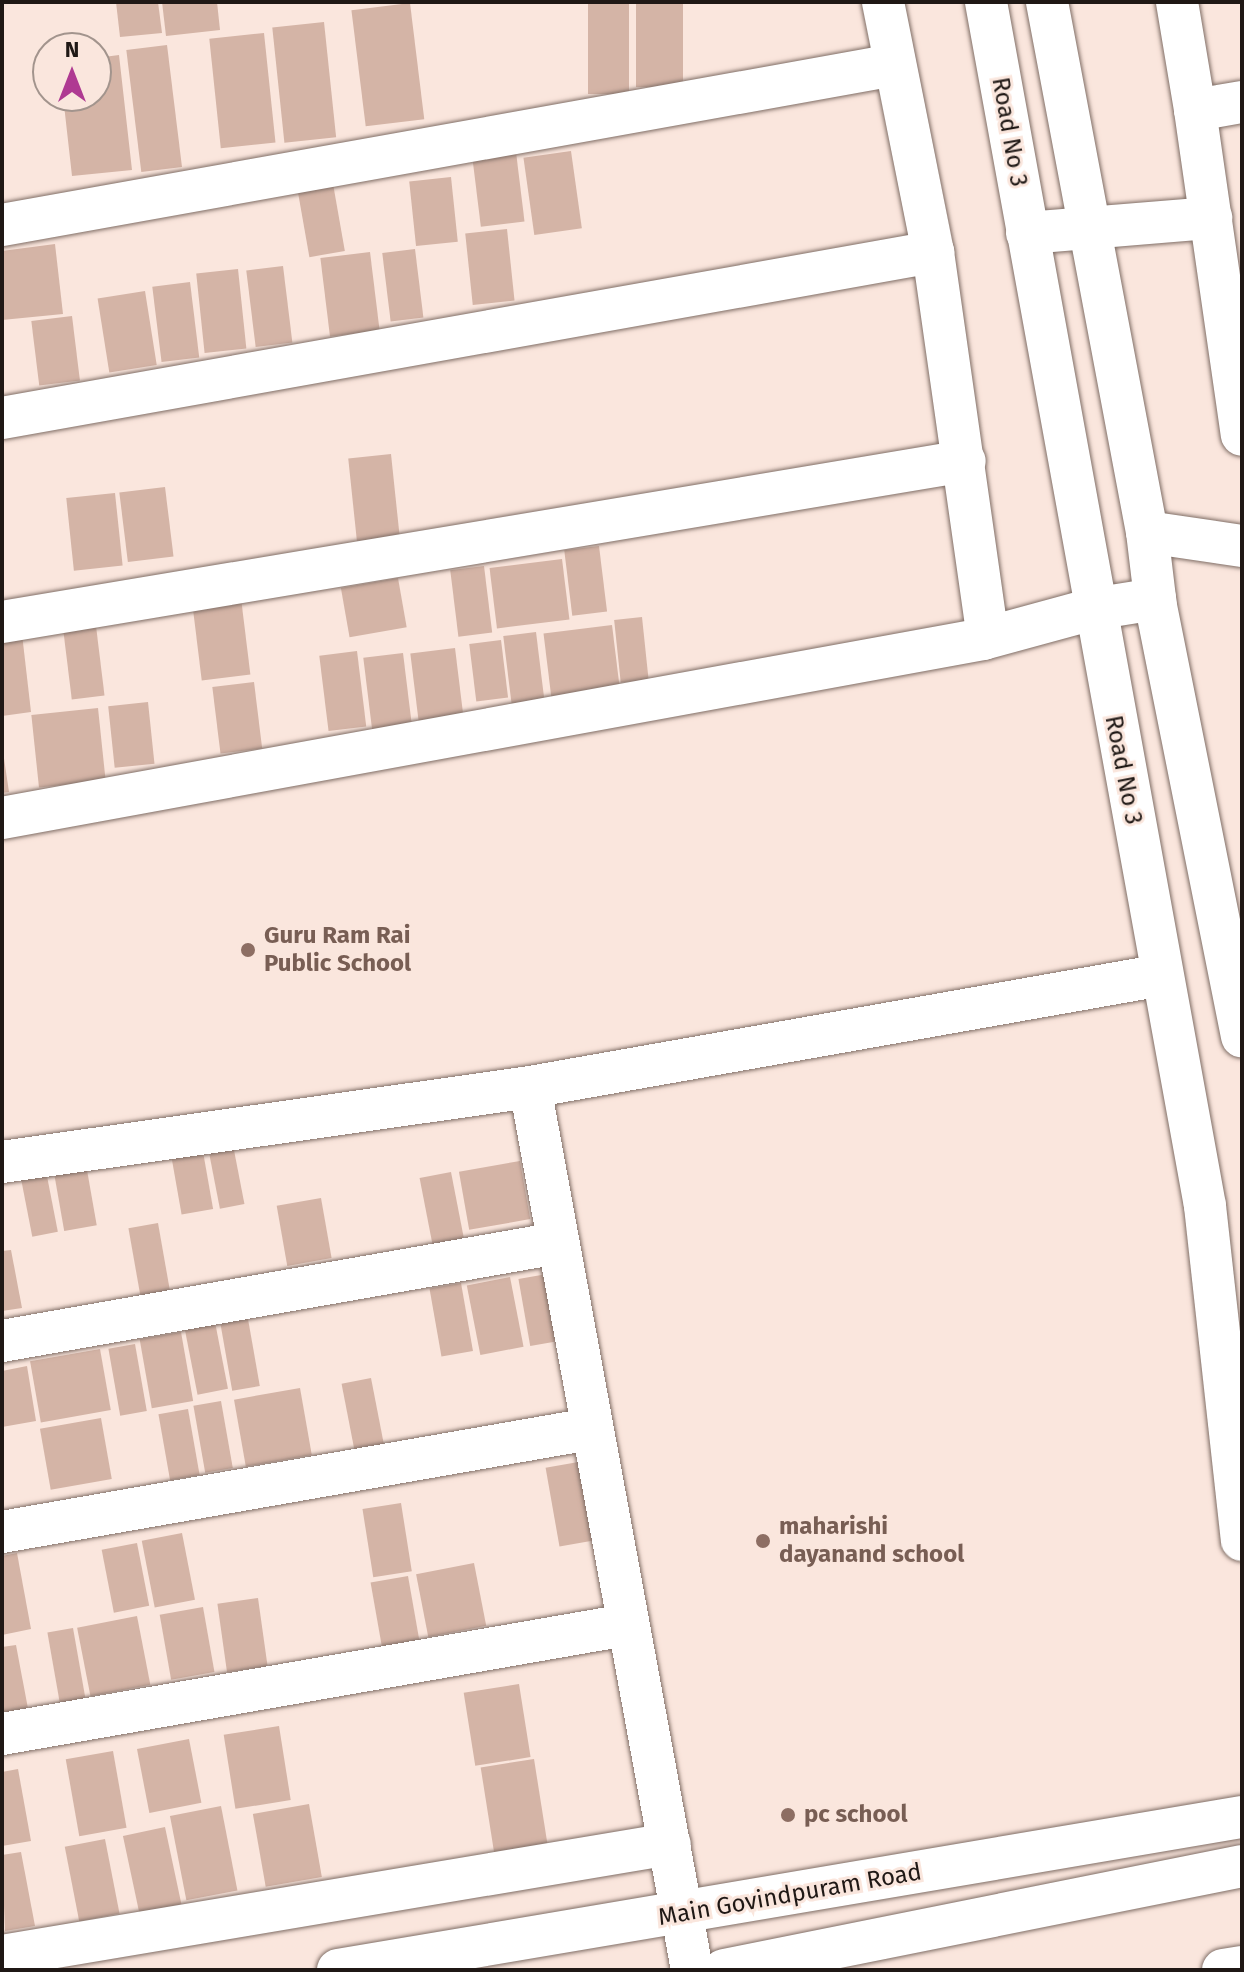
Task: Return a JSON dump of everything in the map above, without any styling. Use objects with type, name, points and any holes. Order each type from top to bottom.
[{"type":"street","points":[[883,2],[933,252],[965,461],[986,624],[983,639]]},
{"type":"street","name":"Road No 3","points":[[986,2],[1093,609],[1205,1206],[1242,1540]]},
{"type":"street","points":[[1047,2],[1147,532],[1155,599],[1242,1037]]},
{"type":"street","points":[[1177,2],[1238,368],[1242,435]]},
{"type":"street","points":[[2,225],[894,65]]},
{"type":"street","points":[[1195,110],[1242,102]]},
{"type":"street","points":[[1027,233],[1211,218]]},
{"type":"street","points":[[2,418],[933,252]]},
{"type":"street","points":[[2,622],[965,461]]},
{"type":"street","points":[[1147,532],[1242,546]]},
{"type":"street","points":[[2,818],[983,639],[1093,609],[1155,599]]},
{"type":"street","points":[[2,1162],[530,1087],[1162,975]]},
{"type":"street","points":[[530,1087],[626,1625],[685,1913],[692,1970]]},
{"type":"street","points":[[2,1341],[558,1243]]},
{"type":"street","points":[[2,1532],[590,1429]]},
{"type":"street","points":[[2,1734],[626,1625]]},
{"type":"street","name":"Main Govindpuram Road","points":[[338,1970],[1242,1817]]},
{"type":"street","points":[[2,1956],[670,1844]]},
{"type":"street","points":[[724,1970],[1242,1866]]},
{"type":"street","points":[[1223,1970],[1242,1967]]},
{"type":"building","points":[[116,2],[158,2],[162,33],[120,37]]},
{"type":"building","points":[[162,2],[217,2],[220,30],[166,36]]},
{"type":"building","points":[[588,2],[629,2],[629,94],[588,94]]},
{"type":"building","points":[[636,2],[683,2],[683,87],[636,87]]},
{"type":"building","points":[[410,3],[424,119],[366,126],[351,10]]},
{"type":"building","points":[[324,22],[336,137],[284,143],[272,27]]},
{"type":"building","points":[[264,33],[275,142],[221,148],[209,39]]},
{"type":"building","points":[[167,45],[182,167],[141,172],[126,50]]},
{"type":"building","points":[[119,55],[132,170],[72,176],[65,112],[112,112],[112,56]]},
{"type":"building","points":[[571,151],[582,228],[534,235],[523,158]]},
{"type":"building","points":[[516,152],[525,221],[481,227],[472,157]]},
{"type":"building","points":[[451,177],[458,242],[416,246],[409,181]]},
{"type":"building","points":[[332,178],[345,251],[309,257],[297,184]]},
{"type":"building","points":[[507,229],[515,301],[473,305],[465,233]]},
{"type":"building","points":[[55,244],[63,314],[2,320],[2,251]]},
{"type":"building","points":[[415,249],[423,317],[391,322],[382,253]]},
{"type":"building","points":[[370,252],[380,330],[330,337],[320,258]]},
{"type":"building","points":[[283,266],[292,342],[256,347],[246,271]]},
{"type":"building","points":[[238,269],[246,349],[205,353],[196,273]]},
{"type":"building","points":[[190,282],[199,357],[162,362],[152,287]]},
{"type":"building","points":[[145,291],[157,365],[109,373],[98,299]]},
{"type":"building","points":[[72,316],[80,381],[39,386],[31,321]]},
{"type":"building","points":[[391,454],[400,537],[357,541],[348,458]]},
{"type":"building","points":[[165,487],[174,556],[128,562],[119,493]]},
{"type":"building","points":[[115,493],[123,566],[74,571],[66,498]]},
{"type":"building","points":[[599,546],[607,612],[572,616],[564,550]]},
{"type":"building","points":[[562,559],[569,620],[497,628],[490,568]]},
{"type":"building","points":[[484,566],[492,633],[458,637],[450,570]]},
{"type":"building","points":[[398,578],[407,627],[350,637],[341,588]]},
{"type":"building","points":[[241,598],[250,674],[202,680],[192,604]]},
{"type":"building","points":[[642,617],[649,680],[621,683],[614,620]]},
{"type":"building","points":[[612,625],[620,691],[552,699],[544,633]]},
{"type":"building","points":[[96,626],[105,695],[72,699],[63,630]]},
{"type":"building","points":[[536,632],[544,699],[512,704],[503,636]]},
{"type":"building","points":[[22,634],[31,712],[2,716],[2,637]]},
{"type":"building","points":[[501,640],[508,698],[476,701],[469,644]]},
{"type":"building","points":[[455,648],[463,715],[419,721],[410,653]]},
{"type":"building","points":[[357,651],[366,726],[329,731],[319,656]]},
{"type":"building","points":[[403,653],[412,725],[372,730],[363,658]]},
{"type":"building","points":[[254,682],[262,749],[220,754],[212,687]]},
{"type":"building","points":[[148,702],[154,764],[115,768],[108,706]]},
{"type":"building","points":[[98,708],[106,781],[39,788],[31,715]]},
{"type":"building","points":[[2,745],[9,792],[2,793]]},
{"type":"building","points":[[233,1145],[244,1204],[220,1209],[208,1150]]},
{"type":"building","points":[[202,1146],[213,1209],[182,1215],[170,1152]]},
{"type":"building","points":[[520,1161],[530,1219],[469,1230],[459,1172]]},
{"type":"building","points":[[87,1170],[97,1225],[64,1231],[55,1176]]},
{"type":"building","points":[[46,1171],[58,1232],[32,1237],[20,1176]]},
{"type":"building","points":[[451,1172],[464,1240],[433,1246],[420,1178]]},
{"type":"building","points":[[321,1198],[332,1258],[287,1266],[277,1206]]},
{"type":"building","points":[[158,1223],[171,1294],[141,1299],[128,1228]]},
{"type":"building","points":[[11,1250],[22,1308],[2,1311],[2,1251]]},
{"type":"building","points":[[547,1274],[559,1341],[530,1346],[518,1279]]},
{"type":"building","points":[[510,1277],[524,1347],[480,1355],[467,1285]]},
{"type":"building","points":[[461,1283],[473,1351],[441,1357],[429,1289]]},
{"type":"building","points":[[248,1319],[260,1386],[232,1391],[220,1324]]},
{"type":"building","points":[[215,1322],[228,1389],[198,1395],[185,1328]]},
{"type":"building","points":[[181,1332],[193,1401],[152,1408],[140,1339]]},
{"type":"building","points":[[135,1344],[147,1411],[120,1416],[108,1349]]},
{"type":"building","points":[[100,1349],[111,1410],[41,1422],[30,1361]]},
{"type":"building","points":[[27,1366],[36,1421],[2,1427],[2,1371]]},
{"type":"building","points":[[371,1378],[385,1448],[355,1453],[342,1384]]},
{"type":"building","points":[[300,1388],[312,1455],[246,1467],[234,1400]]},
{"type":"building","points":[[221,1401],[233,1468],[205,1473],[193,1406]]},
{"type":"building","points":[[188,1409],[200,1475],[170,1480],[158,1414]]},
{"type":"building","points":[[101,1418],[112,1479],[51,1490],[40,1429]]},
{"type":"building","points":[[584,1461],[598,1540],[559,1547],[546,1468]]},
{"type":"building","points":[[401,1503],[412,1571],[373,1577],[362,1509]]},
{"type":"building","points":[[182,1533],[195,1600],[155,1608],[142,1541]]},
{"type":"building","points":[[137,1543],[149,1606],[114,1613],[102,1550]]},
{"type":"building","points":[[17,1553],[31,1629],[2,1635],[2,1556]]},
{"type":"building","points":[[474,1563],[486,1626],[428,1637],[416,1574]]},
{"type":"building","points":[[408,1576],[419,1640],[382,1647],[371,1583]]},
{"type":"building","points":[[258,1598],[268,1666],[227,1672],[217,1604]]},
{"type":"building","points":[[203,1607],[214,1672],[171,1680],[160,1615]]},
{"type":"building","points":[[137,1616],[150,1685],[90,1696],[77,1628]]},
{"type":"building","points":[[73,1628],[86,1704],[61,1708],[47,1633]]},
{"type":"building","points":[[16,1645],[29,1714],[2,1719],[2,1647]]},
{"type":"building","points":[[519,1684],[531,1757],[475,1766],[464,1693]]},
{"type":"building","points":[[279,1726],[291,1800],[235,1809],[224,1735]]},
{"type":"building","points":[[189,1739],[201,1803],[149,1813],[137,1749]]},
{"type":"building","points":[[113,1751],[127,1828],[79,1836],[66,1759]]},
{"type":"building","points":[[534,1759],[547,1844],[494,1852],[481,1767]]},
{"type":"building","points":[[18,1769],[31,1841],[2,1846],[2,1772]]},
{"type":"building","points":[[309,1804],[322,1877],[266,1887],[253,1814]]},
{"type":"building","points":[[221,1806],[237,1890],[186,1900],[170,1816]]},
{"type":"building","points":[[165,1827],[181,1904],[139,1913],[123,1836]]},
{"type":"building","points":[[105,1839],[120,1914],[79,1921],[65,1847]]},
{"type":"building","points":[[21,1852],[35,1926],[5,1931],[2,1855]]},
{"type":"place","name":"Guru Ram Rai Public School","points":[[248,950]]},
{"type":"place","name":"maharishi dayanand school","points":[[763,1541]]},
{"type":"place","name":"pc school","points":[[788,1815]]}]
